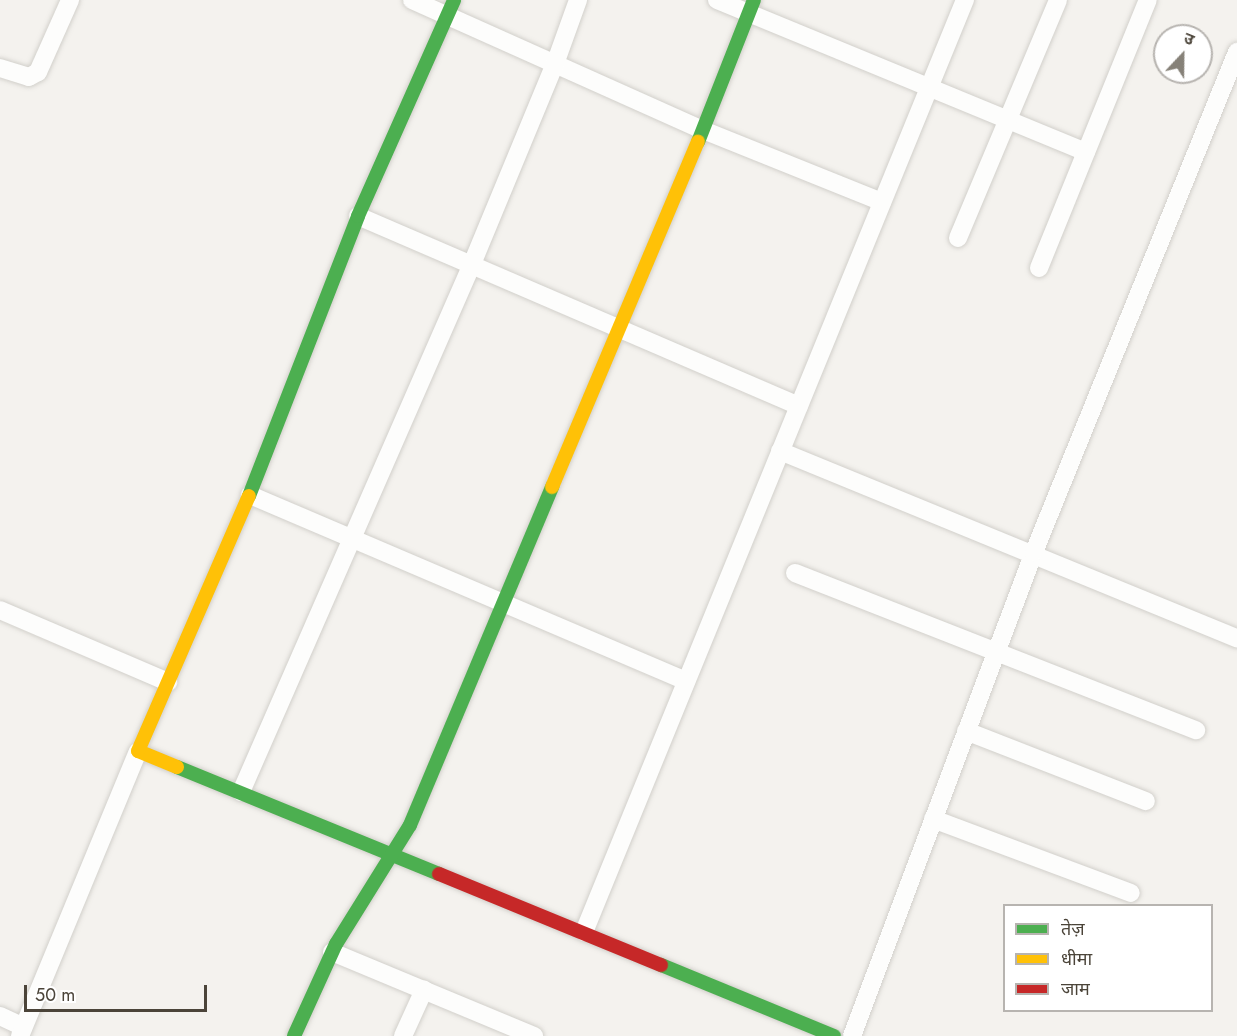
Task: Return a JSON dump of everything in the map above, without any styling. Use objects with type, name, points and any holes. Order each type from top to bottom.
[{"type":"street","points":[[0,68],[29,77],[38,72],[70,0]]},
{"type":"street","points":[[412,0],[452,8],[555,64],[703,130],[882,202]]},
{"type":"street","points":[[241,792],[472,264],[555,64],[578,0]]},
{"type":"street","points":[[717,0],[751,7],[929,88],[1086,152]]},
{"type":"street","points":[[584,932],[965,0]]},
{"type":"street","points":[[958,238],[1058,0]]},
{"type":"street","points":[[1039,268],[1148,0]]},
{"type":"street","points":[[294,1036],[332,952],[395,854],[621,327],[703,130],[751,7]]},
{"type":"street","points":[[0,1016],[22,1031],[138,751],[250,495],[358,216],[452,8]]},
{"type":"street","points":[[852,1036],[1034,552],[1237,52]]},
{"type":"street","points":[[358,216],[621,327],[799,406]]},
{"type":"street","points":[[780,451],[1034,552],[1237,638]]},
{"type":"street","points":[[250,495],[686,681]]},
{"type":"street","points":[[795,573],[1196,730]]},
{"type":"street","points":[[0,610],[168,682]]},
{"type":"street","points":[[966,730],[1146,801]]},
{"type":"street","points":[[138,751],[395,854],[834,1036]]},
{"type":"street","points":[[933,819],[1131,893]]},
{"type":"street","points":[[332,952],[534,1036]]},
{"type":"street","points":[[404,1036],[424,990]]},
{"type":"traffic: fast","points":[[249,496],[358,216],[454,0]]},
{"type":"traffic: fast","points":[[698,142],[754,0]]},
{"type":"traffic: fast","points":[[294,1036],[336,944],[410,825],[552,487]]},
{"type":"traffic: fast","points":[[177,767],[439,874]]},
{"type":"traffic: fast","points":[[661,965],[834,1036]]},
{"type":"traffic: slow","points":[[552,487],[698,142]]},
{"type":"traffic: slow","points":[[177,767],[138,751],[249,496]]},
{"type":"traffic: jam","points":[[439,874],[661,965]]}]
